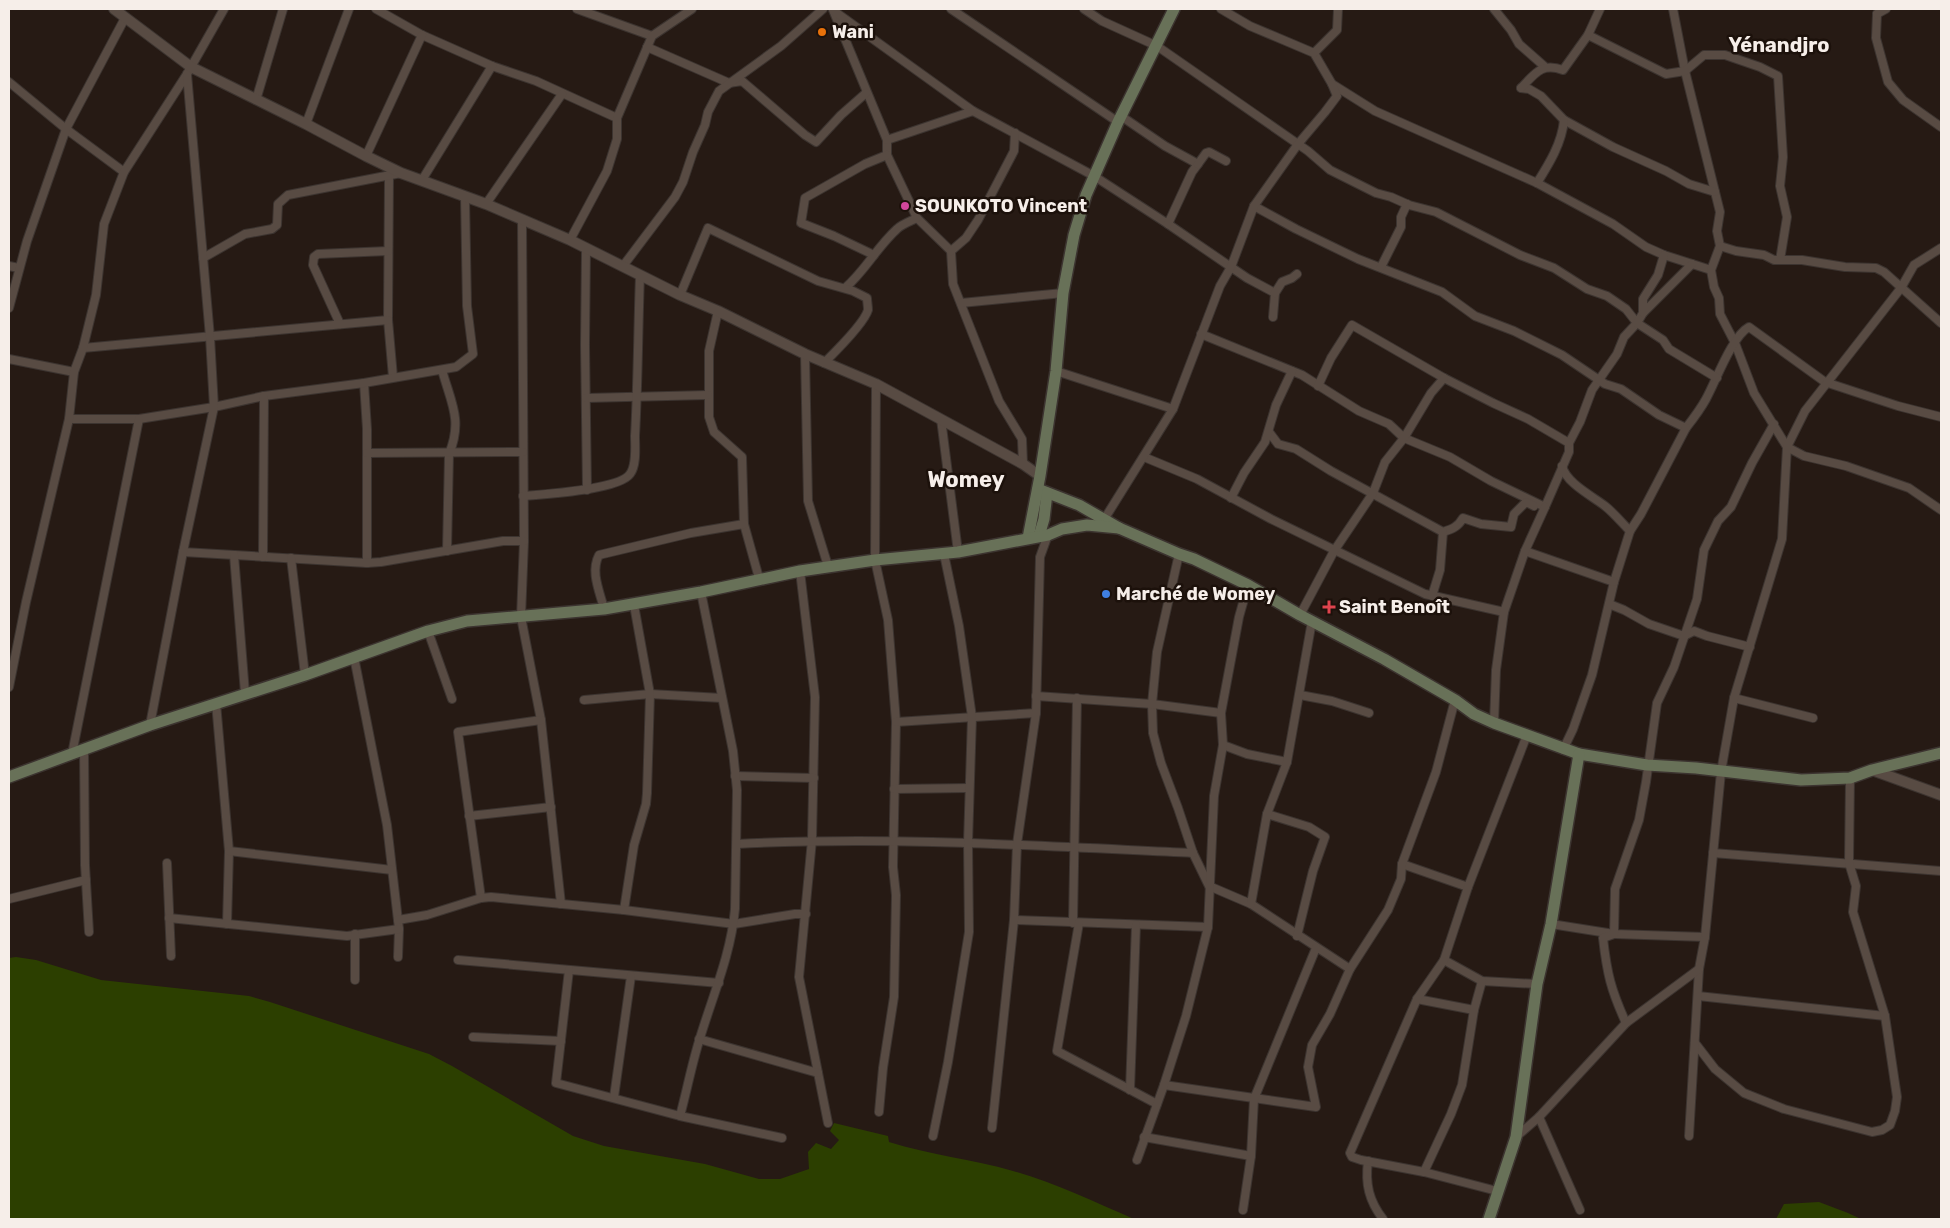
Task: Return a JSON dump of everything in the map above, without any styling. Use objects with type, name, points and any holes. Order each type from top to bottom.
[{"type":"main road","points":[[1038,536],[1044,519],[1040,476],[1056,371],[1063,293],[1074,235],[1094,176],[1174,9]]},
{"type":"main road","points":[[1042,491],[1079,505],[1105,518],[1119,528],[1194,559],[1248,585],[1384,659],[1455,700],[1474,714],[1563,750],[1647,765],[1801,780],[1850,778],[1872,770],[1941,753]]},
{"type":"main road","points":[[9,777],[150,725],[305,675],[428,631],[468,621],[634,605],[702,592],[759,578],[828,566],[958,552],[1038,536],[1062,529],[1087,526],[1119,528]]},
{"type":"main road","points":[[1489,1219],[1516,1136],[1537,984],[1551,924],[1579,754]]},
{"type":"street","points":[[114,9],[189,71],[306,124],[401,174],[486,204],[570,240],[680,295],[718,311],[824,363],[876,384],[1023,464],[1040,476]]},
{"type":"street","points":[[9,687],[26,602],[69,419],[74,372],[83,348],[96,295],[104,224],[124,172],[189,71],[224,9]]},
{"type":"street","points":[[256,100],[283,9]]},
{"type":"street","points":[[306,124],[349,9]]},
{"type":"street","points":[[376,9],[422,35],[492,66],[536,81],[617,118]]},
{"type":"street","points":[[577,9],[652,36]]},
{"type":"street","points":[[570,240],[607,171],[617,140],[617,118],[652,36],[692,9]]},
{"type":"street","points":[[622,266],[675,197],[683,182],[705,125],[708,112],[719,91],[782,46],[822,9]]},
{"type":"street","points":[[951,9],[1120,119],[1198,164]]},
{"type":"street","points":[[1084,9],[1102,21],[1157,46],[1298,144],[1330,170],[1376,193],[1436,212],[1520,255],[1554,268],[1586,289],[1607,296],[1626,309],[1637,323],[1663,340],[1670,349],[1717,378]]},
{"type":"street","points":[[1105,518],[1173,409],[1220,286],[1231,267],[1254,206],[1298,144],[1337,96],[1314,53],[1250,26],[1221,9]]},
{"type":"street","points":[[1314,53],[1337,30],[1338,9]]},
{"type":"street","points":[[1494,9],[1511,30],[1518,44],[1544,66],[1553,66],[1563,70],[1588,35],[1600,9]]},
{"type":"street","points":[[1673,9],[1685,71],[1720,212],[1717,231],[1720,246],[1711,270],[1714,287],[1719,298],[1720,314],[1735,343],[1754,393],[1786,447],[1804,456],[1846,466],[1909,488],[1941,510]]},
{"type":"street","points":[[1886,9],[1874,11],[1876,38],[1888,82],[1903,100],[1941,127]]},
{"type":"street","points":[[832,10],[887,140],[887,155],[917,218],[951,251],[953,284],[999,401],[1022,439],[1023,464]]},
{"type":"street","points":[[832,10],[973,111],[1094,176],[1247,278],[1275,293]]},
{"type":"street","points":[[9,308],[27,241],[66,129],[125,18]]},
{"type":"street","points":[[366,156],[422,35]]},
{"type":"street","points":[[1588,35],[1666,74],[1685,71],[1704,56],[1725,56],[1760,67],[1778,76],[1784,157],[1780,186],[1787,217],[1780,260]]},
{"type":"street","points":[[647,47],[729,83],[742,81],[805,135],[816,142],[866,93]]},
{"type":"street","points":[[422,180],[492,66]]},
{"type":"street","points":[[1544,66],[1521,88],[1529,89],[1541,96],[1564,120],[1689,184],[1716,192]]},
{"type":"street","points":[[150,725],[182,552],[214,407],[189,71]]},
{"type":"street","points":[[9,82],[66,129],[124,172]]},
{"type":"street","points":[[1332,84],[1375,112],[1537,183],[1613,224],[1646,247],[1664,255],[1711,270]]},
{"type":"street","points":[[486,204],[562,94]]},
{"type":"street","points":[[887,140],[973,111]]},
{"type":"street","points":[[1537,183],[1552,158],[1564,130],[1564,120]]},
{"type":"street","points":[[951,251],[966,238],[978,220],[1014,151],[1015,133]]},
{"type":"street","points":[[1168,224],[1192,172],[1207,152],[1226,161]]},
{"type":"street","points":[[874,255],[801,223],[805,198],[865,164],[887,155]]},
{"type":"street","points":[[203,258],[245,234],[272,229],[277,226],[278,204],[288,195],[401,174]]},
{"type":"street","points":[[389,176],[388,320],[393,377]]},
{"type":"street","points":[[69,419],[139,419],[214,407],[264,396],[364,383],[456,367],[473,354],[467,306],[465,197]]},
{"type":"street","points":[[1381,267],[1401,227],[1402,217],[1407,204]]},
{"type":"street","points":[[1254,206],[1296,229],[1358,258],[1442,292],[1475,316],[1514,331],[1562,355],[1659,415],[1686,428]]},
{"type":"street","points":[[845,288],[854,281],[898,228],[917,218]]},
{"type":"street","points":[[522,219],[524,541],[521,617],[541,720],[561,904]]},
{"type":"street","points":[[680,295],[708,228],[818,281],[845,288],[867,298],[868,310],[840,348],[824,363]]},
{"type":"street","points":[[1720,246],[1736,251],[1764,255],[1774,260],[1802,260],[1863,269],[1876,268],[1884,272],[1941,323]]},
{"type":"street","points":[[586,248],[587,490]]},
{"type":"street","points":[[1689,1136],[1699,969],[1705,937],[1720,772],[1734,698],[1782,539],[1786,447],[1805,411],[1825,382],[1901,288],[1914,265],[1941,248]]},
{"type":"street","points":[[340,324],[313,265],[314,257],[325,253],[388,250]]},
{"type":"street","points":[[1643,313],[1643,299],[1658,275],[1664,255]]},
{"type":"street","points":[[1494,723],[1496,670],[1504,612],[1525,551],[1569,452],[1569,443],[1580,422],[1592,390],[1617,354],[1624,337],[1637,323],[1643,313],[1692,264]]},
{"type":"street","points":[[9,266],[19,268]]},
{"type":"street","points":[[1273,317],[1275,293],[1282,282],[1297,274]]},
{"type":"street","points":[[523,496],[587,490],[620,481],[630,474],[634,464],[640,275]]},
{"type":"street","points":[[961,303],[1063,293]]},
{"type":"street","points":[[718,311],[709,351],[709,417],[714,432],[742,457],[744,524],[759,578]]},
{"type":"street","points":[[83,348],[388,320]]},
{"type":"street","points":[[1318,386],[1331,358],[1352,325],[1444,378],[1493,404],[1528,419],[1569,443]]},
{"type":"street","points":[[1563,750],[1573,729],[1592,675],[1614,582],[1630,531],[1642,514],[1686,428],[1706,400],[1743,330],[1749,327],[1825,382],[1898,406],[1941,417]]},
{"type":"street","points":[[1201,334],[1302,375],[1359,412],[1389,424],[1404,438],[1450,457],[1545,509]]},
{"type":"street","points":[[805,354],[808,501],[828,566]]},
{"type":"street","points":[[9,359],[74,372]]},
{"type":"street","points":[[442,370],[454,407],[456,427],[455,439],[449,454],[447,551]]},
{"type":"street","points":[[1056,371],[1173,409]]},
{"type":"street","points":[[1231,498],[1244,473],[1260,451],[1269,432],[1276,405],[1292,371]]},
{"type":"street","points":[[1300,615],[1334,551],[1373,493],[1386,462],[1404,438],[1431,393],[1444,378]]},
{"type":"street","points":[[364,383],[367,453],[367,563]]},
{"type":"street","points":[[876,384],[875,560],[888,620],[896,722],[893,880],[896,896],[894,997],[883,1068],[879,1112]]},
{"type":"street","points":[[586,398],[708,395]]},
{"type":"street","points":[[263,557],[264,396]]},
{"type":"street","points":[[72,754],[139,419]]},
{"type":"street","points":[[941,419],[958,552]]},
{"type":"street","points":[[1614,934],[1616,889],[1639,820],[1656,703],[1674,666],[1697,599],[1704,550],[1718,521],[1731,507],[1774,424]]},
{"type":"street","points":[[1269,432],[1278,444],[1296,449],[1330,471],[1444,532]]},
{"type":"street","points":[[367,453],[449,454],[523,452]]},
{"type":"street","points":[[1144,458],[1197,480],[1334,551],[1432,596],[1504,612]]},
{"type":"street","points":[[1562,466],[1564,473],[1590,497],[1604,506],[1630,531]]},
{"type":"street","points":[[1444,532],[1460,524],[1463,518],[1480,524],[1512,527],[1514,514],[1526,502],[1545,509]]},
{"type":"street","points":[[604,609],[594,573],[599,556],[691,533],[744,524]]},
{"type":"street","points":[[1432,596],[1440,570],[1444,532]]},
{"type":"street","points":[[992,1128],[1014,920],[1017,844],[1036,713],[1040,557],[1038,536]]},
{"type":"street","points":[[182,552],[367,563],[503,541],[524,541]]},
{"type":"street","points":[[1525,551],[1614,582]]},
{"type":"street","points":[[933,1136],[948,1062],[970,932],[968,843],[972,717],[959,626],[944,554]]},
{"type":"street","points":[[1179,554],[1157,652],[1152,704],[1153,733],[1161,764],[1193,853],[1210,886],[1252,904],[1297,936],[1350,969]]},
{"type":"street","points":[[234,555],[245,693]]},
{"type":"street","points":[[291,558],[305,675]]},
{"type":"street","points":[[800,571],[815,697],[812,840],[806,914],[798,977],[828,1124]]},
{"type":"street","points":[[1137,1160],[1186,1016],[1208,927],[1214,796],[1223,745],[1221,713],[1239,617],[1248,585]]},
{"type":"street","points":[[680,1116],[699,1039],[719,983],[734,924],[737,844],[733,751],[702,592]]},
{"type":"street","points":[[1609,604],[1650,624],[1684,636],[1694,631],[1750,647]]},
{"type":"street","points":[[624,910],[634,845],[646,804],[650,694],[634,605]]},
{"type":"street","points":[[1252,904],[1267,814],[1287,762],[1312,621]]},
{"type":"street","points":[[428,631],[452,699]]},
{"type":"street","points":[[354,657],[387,825],[399,929],[398,957]]},
{"type":"street","points":[[584,700],[650,694],[722,698]]},
{"type":"street","points":[[1300,695],[1332,701],[1369,712]]},
{"type":"street","points":[[1036,696],[1152,704],[1221,713]]},
{"type":"street","points":[[1077,698],[1076,923],[1058,1051],[1157,1104]]},
{"type":"street","points":[[1734,698],[1814,718]]},
{"type":"street","points":[[1164,1085],[1254,1099],[1316,1106],[1308,1067],[1308,1058],[1312,1045],[1330,1014],[1350,969],[1388,910],[1401,879],[1402,864],[1436,772],[1455,700]]},
{"type":"street","points":[[216,703],[229,851],[227,924]]},
{"type":"street","points":[[896,722],[1036,713]]},
{"type":"street","points":[[481,898],[458,732],[541,720]]},
{"type":"street","points":[[1497,1191],[1424,1172],[1352,1157],[1350,1153],[1417,999],[1444,960],[1468,887],[1528,735]]},
{"type":"street","points":[[1223,745],[1247,754],[1287,762]]},
{"type":"street","points":[[84,749],[86,880],[90,932]]},
{"type":"street","points":[[1872,770],[1941,795]]},
{"type":"street","points":[[735,776],[814,778]]},
{"type":"street","points":[[1695,1043],[1715,1070],[1744,1093],[1784,1109],[1872,1132],[1882,1130],[1890,1125],[1897,1097],[1884,1016],[1853,912],[1856,886],[1849,863],[1850,778]]},
{"type":"street","points":[[894,789],[970,788]]},
{"type":"street","points":[[469,816],[551,806]]},
{"type":"street","points":[[1267,814],[1309,827],[1325,837],[1313,871],[1297,936]]},
{"type":"street","points":[[737,844],[812,840],[968,843],[1193,853]]},
{"type":"street","points":[[229,851],[392,870]]},
{"type":"street","points":[[1713,853],[1941,871]]},
{"type":"street","points":[[167,863],[171,956]]},
{"type":"street","points":[[1402,864],[1468,887]]},
{"type":"street","points":[[9,899],[86,880]]},
{"type":"street","points":[[398,920],[427,915],[481,898],[624,910],[734,924],[787,915],[806,914]]},
{"type":"street","points":[[169,918],[332,935],[399,929]]},
{"type":"street","points":[[1014,920],[1208,927]]},
{"type":"street","points":[[1551,924],[1614,934],[1705,937]]},
{"type":"street","points":[[1130,1090],[1136,925]]},
{"type":"street","points":[[355,934],[355,980]]},
{"type":"street","points":[[1614,934],[1603,938],[1607,976],[1626,1023]]},
{"type":"street","points":[[1242,1210],[1251,1156],[1254,1099],[1316,948]]},
{"type":"street","points":[[458,960],[719,983]]},
{"type":"street","points":[[1444,960],[1482,981],[1537,984]]},
{"type":"street","points":[[1516,1136],[1539,1117],[1626,1023],[1699,969]]},
{"type":"street","points":[[569,970],[556,1083],[680,1116],[782,1138]]},
{"type":"street","points":[[614,1097],[631,976]]},
{"type":"street","points":[[1424,1172],[1451,1114],[1462,1085],[1474,1010],[1482,981]]},
{"type":"street","points":[[1698,996],[1884,1016]]},
{"type":"street","points":[[1417,999],[1474,1010]]},
{"type":"street","points":[[473,1037],[561,1041]]},
{"type":"street","points":[[699,1039],[818,1073]]},
{"type":"street","points":[[1539,1117],[1580,1210]]},
{"type":"street","points":[[1144,1137],[1251,1156]]},
{"type":"street","points":[[1368,1161],[1366,1176],[1369,1196],[1382,1219]]},
{"type":"green space","points":[[16,957],[36,960],[101,980],[249,996],[270,1002],[429,1054],[573,1136],[604,1146],[705,1164],[759,1179],[780,1179],[809,1169],[808,1152],[816,1143],[831,1149],[839,1140],[830,1131],[834,1123],[888,1136],[889,1142],[1029,1176],[1134,1219],[9,1219],[9,958]]},
{"type":"green space","points":[[1819,1202],[1861,1219],[1776,1219],[1784,1204]]},
{"type":"place","name":"Wani","points":[[822,32]]},
{"type":"place","name":"SOUNKOTO Vincent","points":[[905,206]]},
{"type":"place","name":"Marché de Womey","points":[[1106,594]]},
{"type":"place","name":"Saint Benoît","points":[[1329,607]]},
{"type":"district","name":"Yénandjro","points":[[1779,45]]},
{"type":"district","name":"Womey","points":[[966,479]]}]
